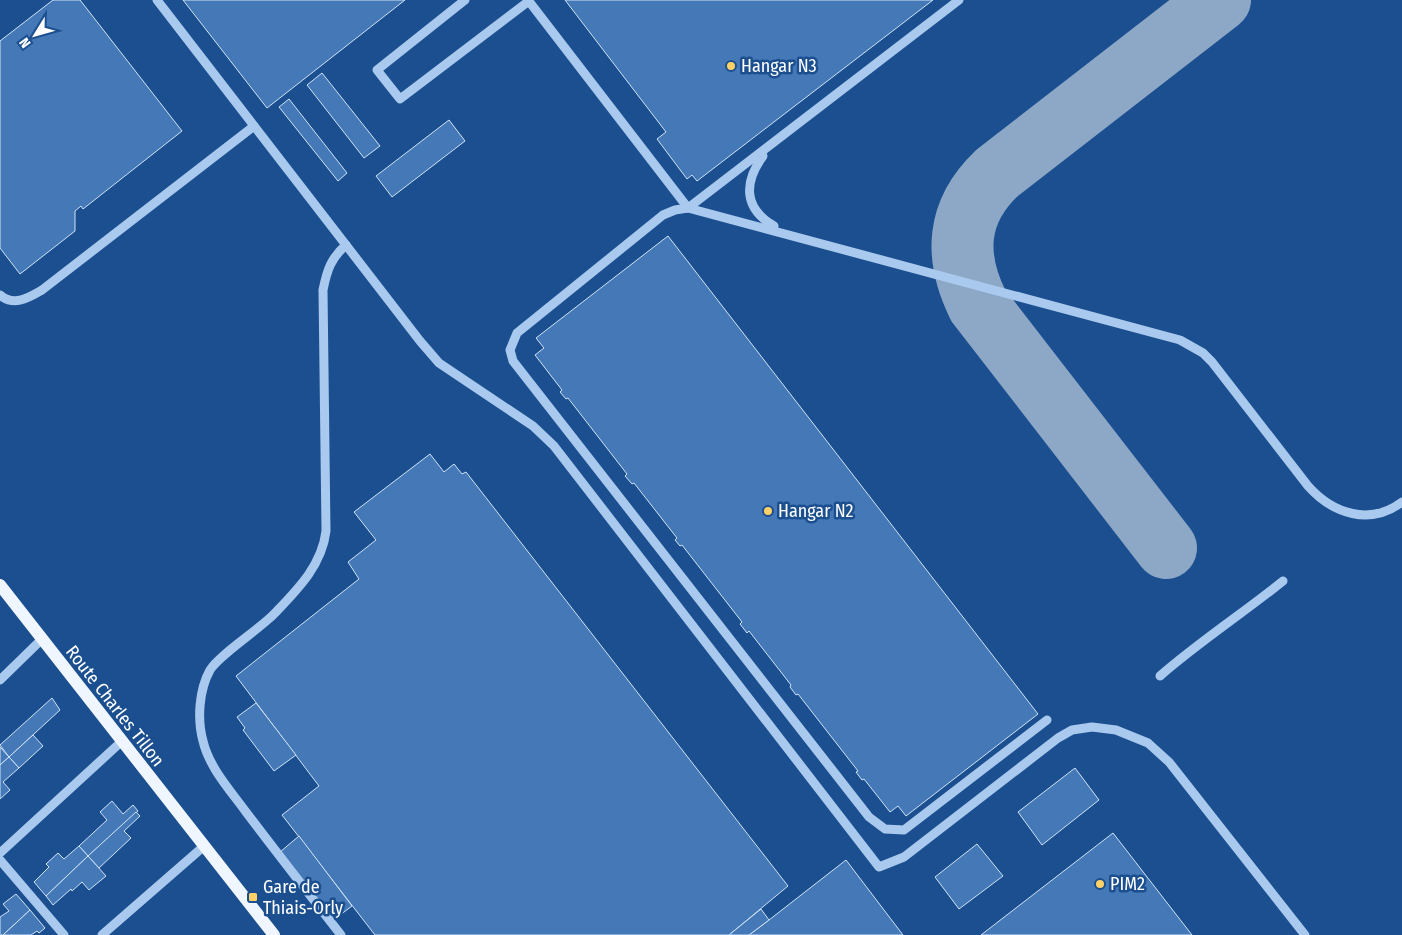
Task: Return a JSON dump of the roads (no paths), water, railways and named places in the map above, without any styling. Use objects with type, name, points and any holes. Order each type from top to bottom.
[{"type":"main road","name":"Route Charles Tillon","points":[[0,585],[203,847],[274,935]]},
{"type":"street","points":[[157,0],[439,363],[533,426],[554,446],[879,868],[904,857],[1058,738],[1072,730],[1092,727],[1116,730],[1148,743],[1169,762],[1305,935]]},
{"type":"street","points":[[465,0],[377,70],[400,99],[529,0],[688,208],[1180,340],[1203,353],[1212,362],[1308,486],[1324,501],[1345,512],[1369,516],[1384,512],[1402,502]]},
{"type":"street","points":[[960,0],[688,208],[663,215],[517,333],[512,341],[510,350],[514,361],[869,817],[884,829],[904,830],[1047,720]]},
{"type":"street","points":[[0,295],[14,302],[25,300],[42,290],[254,126]]},
{"type":"street","points":[[770,147],[753,169],[748,187],[751,201],[758,212],[766,221],[785,233]]},
{"type":"street","points":[[341,935],[257,827],[214,766],[202,741],[200,710],[204,683],[211,668],[262,627],[314,568],[322,551],[326,531],[323,290],[327,269],[332,259],[346,245]]},
{"type":"street","points":[[1160,676],[1201,641],[1243,614],[1283,581]]},
{"type":"street","points":[[0,680],[41,640]]},
{"type":"street","points":[[0,853],[121,742]]},
{"type":"street","points":[[102,935],[203,847]]},
{"type":"street","points":[[0,860],[64,935]]},
{"type":"place","name":"Hangar N3","points":[[731,66]]},
{"type":"place","name":"Hangar N2","points":[[768,511]]},
{"type":"place","name":"PIM2","points":[[1100,884]]},
{"type":"place","name":"Gare de Thiais-Orly","points":[[253,897]]}]
